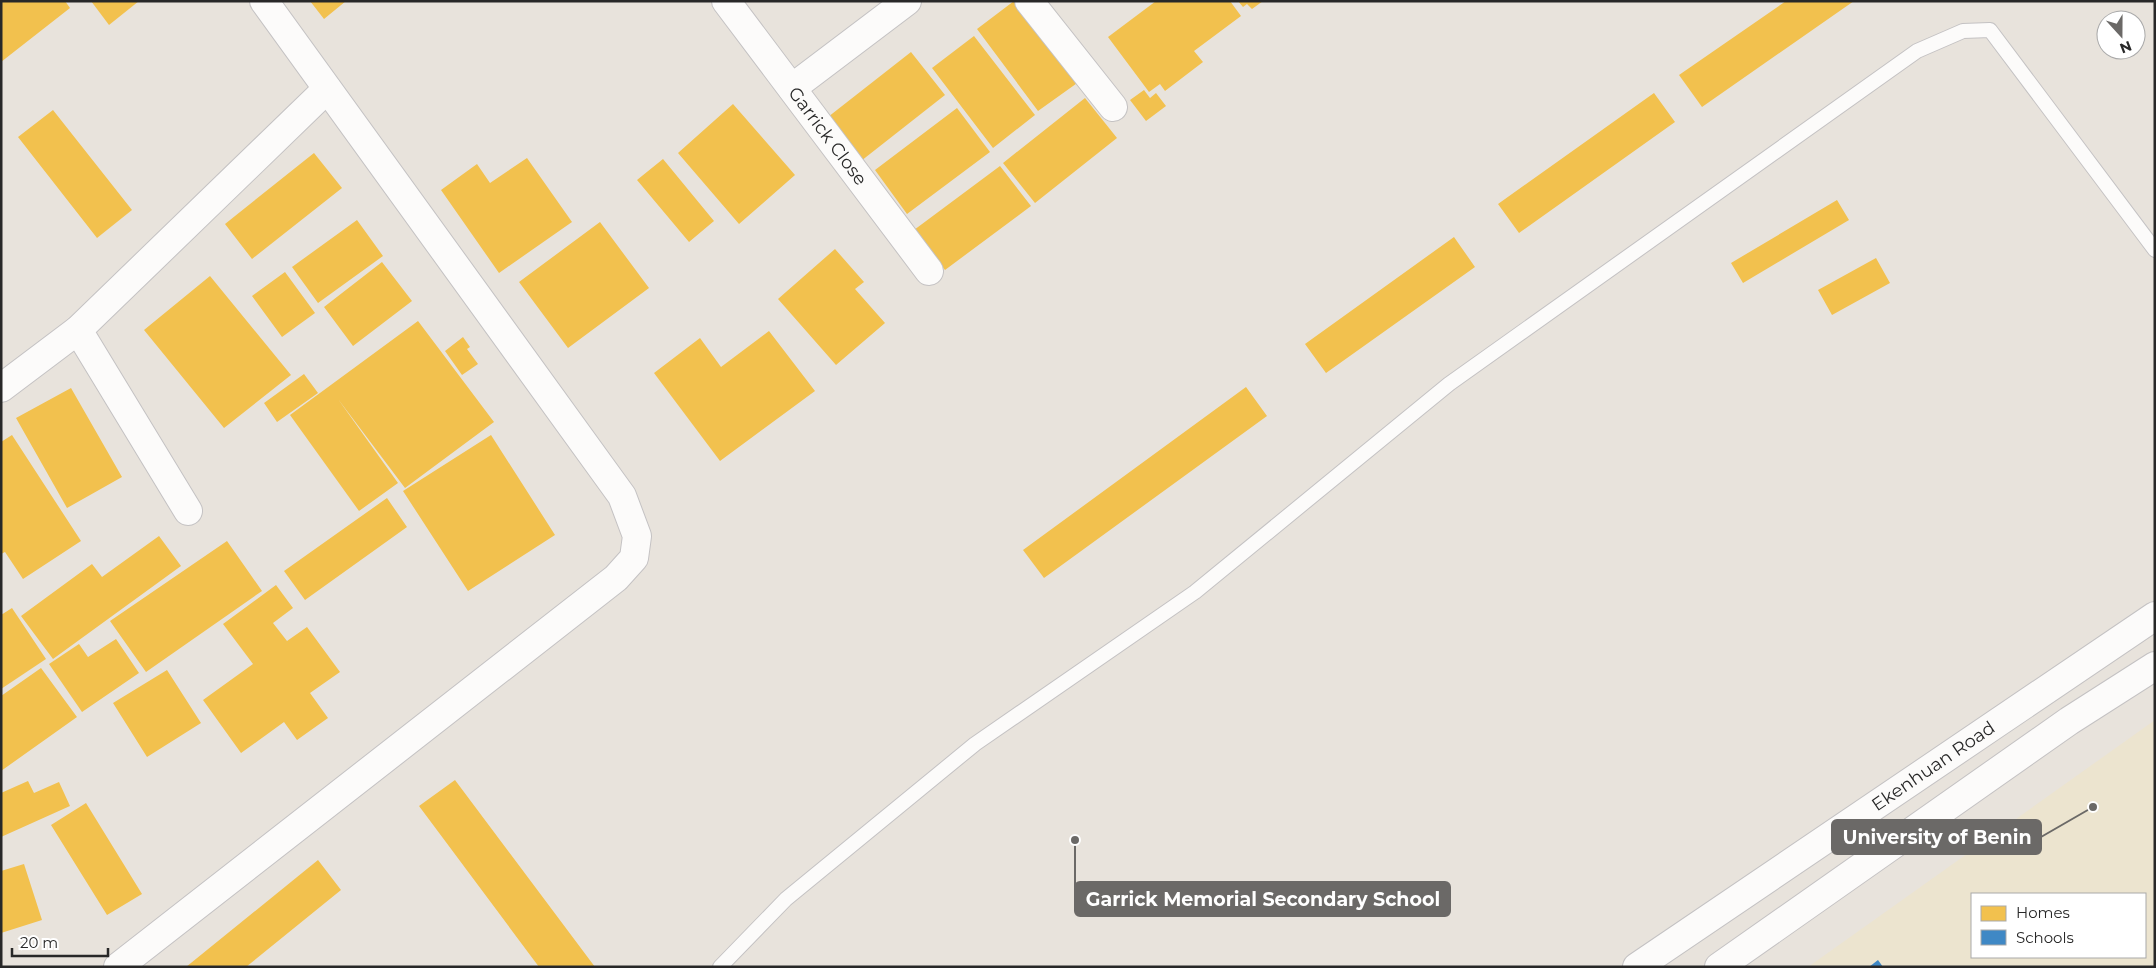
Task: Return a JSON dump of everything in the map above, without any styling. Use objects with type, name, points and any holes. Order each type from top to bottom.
[{"type":"street","points":[[118,967],[616,578],[634,558],[637,536],[622,496],[264,1]]},
{"type":"street","name":"Garrick Close","points":[[726,1],[929,271]]},
{"type":"street","points":[[792,88],[907,1]]},
{"type":"street","points":[[1030,1],[1113,107]]},
{"type":"street","points":[[1,388],[78,330],[327,89]]},
{"type":"street","points":[[78,330],[188,511]]},
{"type":"street","name":"Ekenhuan Road","points":[[1637,967],[2155,616]]},
{"type":"street","points":[[1720,967],[2069,721],[2155,666]]},
{"type":"lane","points":[[720,967],[786,900],[975,744],[1194,592],[1449,384],[1917,51],[1963,31],[1990,30],[2155,250]]},
{"type":"shaded area","points":[[2155,720],[2155,967],[1808,967]]},
{"type":"building: Homes","points":[[1,1],[65,1],[70,8],[1,62]]},
{"type":"building: Homes","points":[[91,1],[139,1],[109,25]]},
{"type":"building: Homes","points":[[310,1],[346,1],[324,19]]},
{"type":"building: Homes","points":[[1014,1],[1020,1],[1080,81],[1038,111],[977,29]]},
{"type":"building: Homes","points":[[1156,1],[1230,1],[1241,16],[1194,51],[1203,62],[1165,91],[1160,84],[1149,92],[1108,37]]},
{"type":"building: Homes","points":[[1238,1],[1263,1],[1252,9],[1247,4],[1243,7]]},
{"type":"building: Homes","points":[[1786,1],[1854,1],[1702,107],[1679,75]]},
{"type":"building: Homes","points":[[974,36],[1035,115],[993,148],[932,68]]},
{"type":"building: Homes","points":[[911,52],[945,95],[861,161],[828,117]]},
{"type":"building: Homes","points":[[1144,90],[1150,98],[1156,93],[1166,106],[1146,121],[1130,100]]},
{"type":"building: Homes","points":[[1654,93],[1675,122],[1519,233],[1498,204]]},
{"type":"building: Homes","points":[[1085,98],[1117,138],[1035,203],[1003,163]]},
{"type":"building: Homes","points":[[733,104],[795,175],[739,224],[678,153]]},
{"type":"building: Homes","points":[[957,108],[990,152],[907,214],[875,170]]},
{"type":"building: Homes","points":[[53,110],[132,210],[97,238],[18,137]]},
{"type":"building: Homes","points":[[314,153],[342,188],[252,259],[225,224]]},
{"type":"building: Homes","points":[[527,158],[572,222],[499,273],[441,190],[477,164],[490,183]]},
{"type":"building: Homes","points":[[663,159],[714,221],[689,242],[637,180]]},
{"type":"building: Homes","points":[[1000,166],[1031,206],[945,270],[914,230]]},
{"type":"building: Homes","points":[[1837,200],[1849,220],[1743,283],[1731,263]]},
{"type":"building: Homes","points":[[357,220],[383,256],[318,303],[292,267]]},
{"type":"building: Homes","points":[[600,222],[649,288],[568,348],[519,282]]},
{"type":"building: Homes","points":[[1454,237],[1475,267],[1326,373],[1305,344]]},
{"type":"building: Homes","points":[[835,249],[864,282],[855,289],[885,323],[836,365],[778,299]]},
{"type":"building: Homes","points":[[1876,258],[1890,283],[1832,315],[1818,290]]},
{"type":"building: Homes","points":[[382,262],[412,301],[353,346],[324,307]]},
{"type":"building: Homes","points":[[285,272],[315,313],[282,337],[252,296]]},
{"type":"building: Homes","points":[[210,276],[291,375],[224,428],[144,330]]},
{"type":"building: Homes","points":[[418,321],[494,422],[405,488],[338,399],[398,483],[359,511],[290,415]]},
{"type":"building: Homes","points":[[769,331],[815,391],[720,461],[654,373],[700,338],[721,367]]},
{"type":"building: Homes","points":[[463,337],[470,347],[467,349],[478,364],[462,375],[445,351]]},
{"type":"building: Homes","points":[[304,374],[318,393],[277,422],[264,403]]},
{"type":"building: Homes","points":[[1246,387],[1267,416],[1044,578],[1023,550]]},
{"type":"building: Homes","points":[[71,388],[122,477],[67,508],[16,418]]},
{"type":"building: Homes","points":[[12,435],[81,541],[23,579],[5,552],[1,554],[1,442]]},
{"type":"building: Homes","points":[[491,435],[555,535],[468,591],[403,491]]},
{"type":"building: Homes","points":[[387,498],[407,527],[305,600],[284,571]]},
{"type":"building: Homes","points":[[159,536],[181,566],[53,659],[21,616],[92,564],[102,577]]},
{"type":"building: Homes","points":[[227,541],[262,591],[146,672],[110,621]]},
{"type":"building: Homes","points":[[276,585],[293,608],[273,623],[287,641],[307,627],[340,672],[310,693],[328,718],[297,740],[284,722],[241,753],[203,700],[253,664],[223,624]]},
{"type":"building: Homes","points":[[12,608],[46,659],[1,689],[1,615]]},
{"type":"building: Homes","points":[[116,639],[139,673],[82,712],[49,664],[79,644],[88,657]]},
{"type":"building: Homes","points":[[41,668],[77,717],[1,771],[1,696]]},
{"type":"building: Homes","points":[[167,670],[201,723],[147,757],[113,703]]},
{"type":"building: Homes","points":[[455,780],[595,967],[539,967],[419,806]]},
{"type":"building: Homes","points":[[28,781],[34,793],[59,782],[70,806],[1,837],[1,793]]},
{"type":"building: Homes","points":[[86,803],[142,894],[107,915],[51,825]]},
{"type":"building: Homes","points":[[318,860],[341,890],[246,967],[186,967]]},
{"type":"building: Homes","points":[[24,864],[42,920],[1,933],[1,871]]},
{"type":"building: Schools","points":[[1878,960],[1883,967],[1869,967]]},
{"type":"place","name":"University of Benin","points":[[2093,807]]},
{"type":"place","name":"Garrick Memorial Secondary School","points":[[1075,840]]}]
